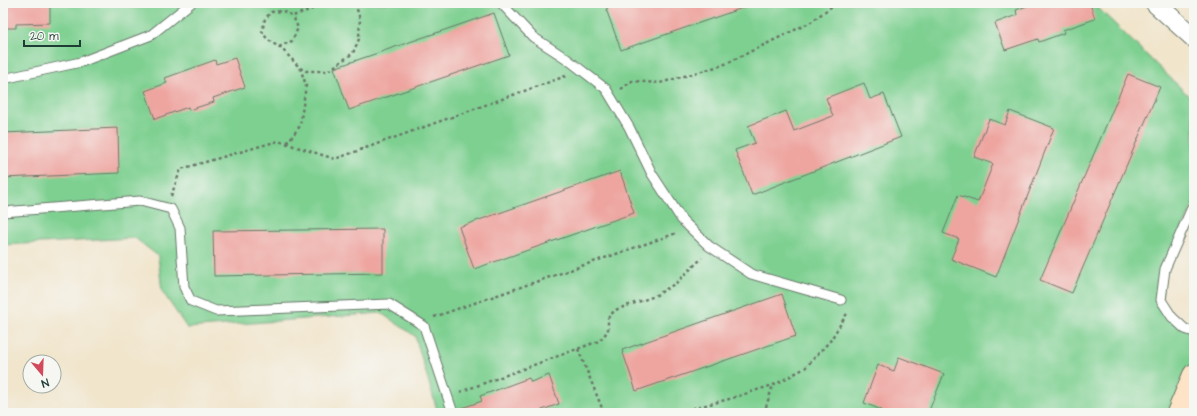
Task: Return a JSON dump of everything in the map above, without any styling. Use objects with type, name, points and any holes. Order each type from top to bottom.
[{"type":"main road","points":[[1178,413],[1194,375]]},
{"type":"street","points":[[1155,3],[1194,38]]},
{"type":"lane","points":[[3,79],[81,62],[151,35],[191,3]]},
{"type":"lane","points":[[501,3],[532,37],[567,59],[606,89],[629,127],[652,174],[682,220],[712,248],[751,274],[841,300]]},
{"type":"lane","points":[[3,212],[140,201],[171,209],[180,228],[184,287],[191,301],[216,311],[389,304],[424,326],[453,413]]},
{"type":"lane","points":[[1194,203],[1165,269],[1161,300],[1172,317],[1185,329],[1194,332]]},
{"type":"path","points":[[293,16],[328,3]]},
{"type":"path","points":[[279,47],[292,41],[298,28],[293,16],[283,10],[271,12],[265,19],[262,30],[267,39],[279,47],[300,68],[306,71],[328,71],[353,53],[359,39],[360,19],[355,3]]},
{"type":"path","points":[[611,96],[632,81],[660,84],[723,64],[811,22],[836,3]]},
{"type":"path","points":[[287,143],[300,126],[306,85],[300,68]]},
{"type":"path","points":[[165,208],[182,169],[278,141],[335,159],[582,70]]},
{"type":"path","points":[[418,322],[691,228]]},
{"type":"path","points":[[448,396],[599,341],[608,331],[608,318],[615,310],[655,296],[676,283],[712,248]]},
{"type":"path","points":[[676,413],[729,399],[773,384],[805,368],[830,341],[848,312]]},
{"type":"path","points":[[578,349],[604,413]]},
{"type":"path","points":[[764,413],[773,384]]},
{"type":"green space","points":[[3,3],[1093,3],[1194,101],[1194,203],[1165,269],[1161,300],[1172,317],[1194,332],[1194,375],[1178,413],[438,413],[415,336],[381,313],[187,328],[162,291],[158,256],[135,238],[3,245]]},
{"type":"building","points":[[3,3],[50,3],[50,23],[16,24],[16,28],[3,28]]},
{"type":"building","points":[[622,3],[757,3],[621,50],[606,9]]},
{"type":"building","points":[[1035,3],[1090,3],[1095,19],[1063,30],[1064,33],[1039,42],[1038,39],[1005,50],[995,23],[1017,15],[1016,10]]},
{"type":"building","points":[[494,13],[509,55],[349,110],[334,68]]},
{"type":"building","points":[[235,58],[245,87],[213,98],[214,102],[189,110],[188,107],[155,119],[145,91],[167,83],[165,78],[215,60],[216,64]]},
{"type":"building","points":[[1128,74],[1160,87],[1072,293],[1040,280]]},
{"type":"building","points":[[864,83],[870,99],[884,94],[901,137],[752,195],[735,150],[755,143],[748,126],[786,111],[794,131],[833,116],[826,98]]},
{"type":"building","points":[[1010,111],[1054,128],[996,277],[951,259],[959,239],[943,233],[958,195],[978,202],[993,164],[974,157],[989,119],[1005,125]]},
{"type":"building","points":[[118,128],[119,173],[3,178],[3,133]]},
{"type":"building","points":[[620,171],[634,213],[474,269],[459,227]]},
{"type":"building","points":[[383,229],[383,273],[214,276],[213,231]]},
{"type":"building","points":[[782,294],[796,336],[636,391],[622,350]]},
{"type":"building","points":[[899,357],[944,374],[928,413],[881,413],[882,410],[864,403],[878,365],[894,371]]},
{"type":"building","points":[[549,375],[559,404],[534,413],[461,413],[459,409],[482,401],[480,396],[529,378],[531,382]]}]
